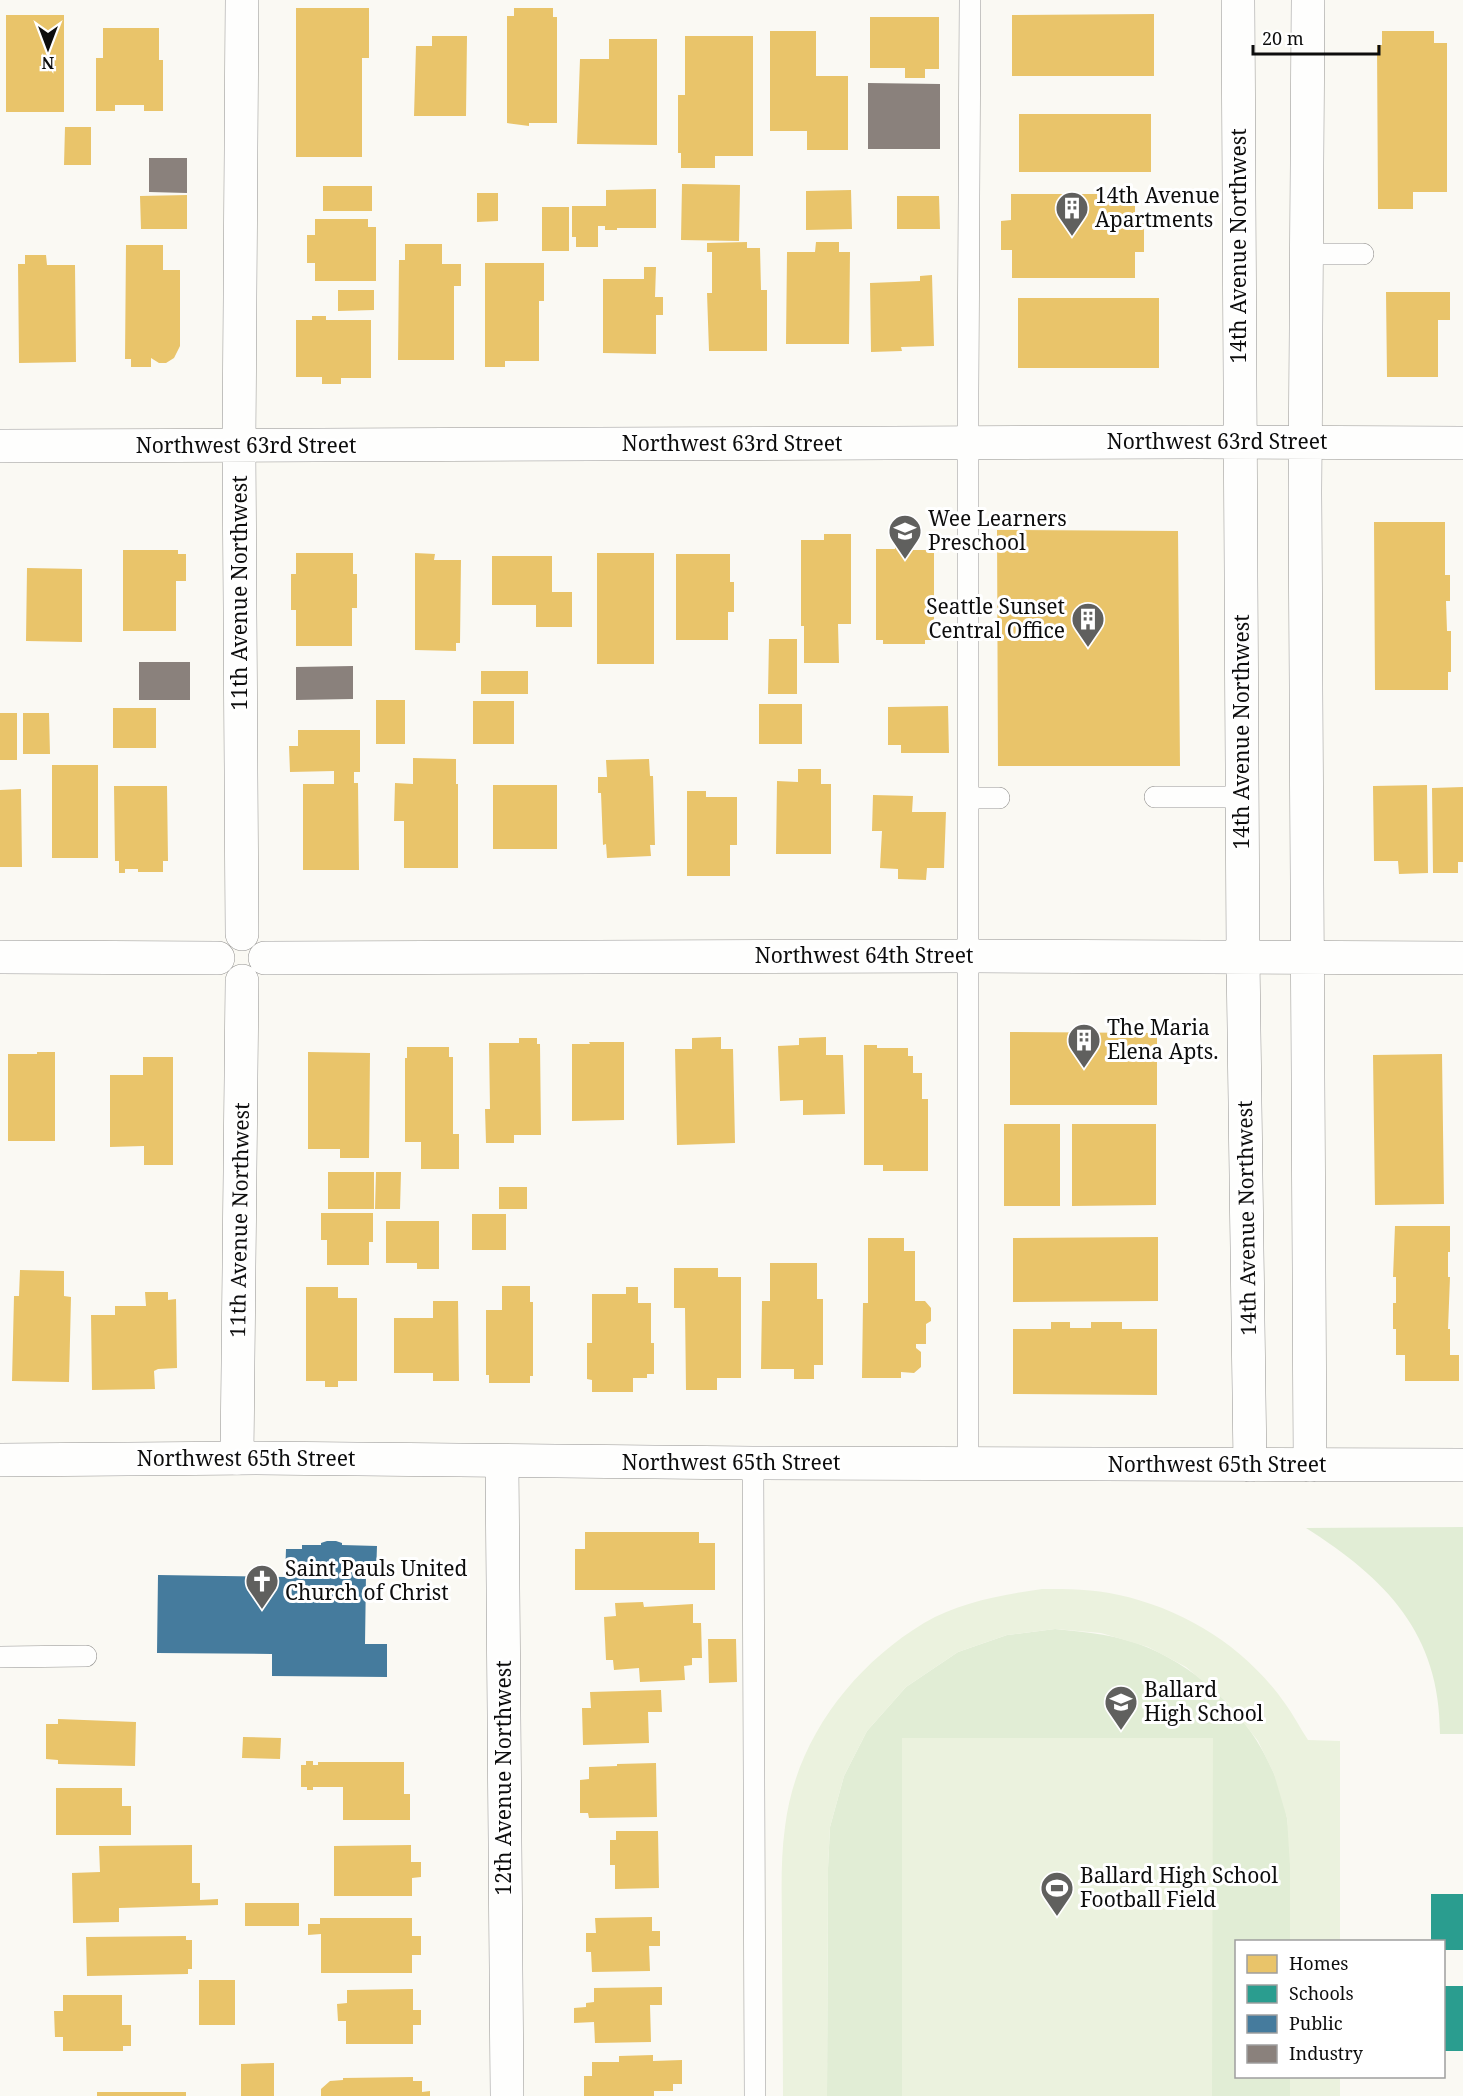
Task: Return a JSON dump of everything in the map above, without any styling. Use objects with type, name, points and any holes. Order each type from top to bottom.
[{"type":"street","name":"11th Avenue Northwest","points":[[242,0],[239,446],[242,934]]},
{"type":"street","name":"14th Avenue Northwest","points":[[1238,0],[1243,957],[1250,1465]]},
{"type":"street","points":[[1308,0],[1305,442],[1310,1465]]},
{"type":"street","name":"Northwest 63rd Street","points":[[0,446],[1463,443]]},
{"type":"street","points":[[242,934],[256,939],[264,951],[265,958],[264,966],[254,978],[242,981],[230,978],[224,972],[218,958],[223,944],[235,935],[242,934]]},
{"type":"street","name":"Northwest 64th Street","points":[[265,958],[1307,956],[1463,958]]},
{"type":"street","points":[[0,957],[218,958]]},
{"type":"street","name":"11th Avenue Northwest","points":[[237,1458],[242,981]]},
{"type":"street","name":"Northwest 65th Street","points":[[0,1460],[237,1458],[753,1463],[1463,1465]]},
{"type":"street","name":"12th Avenue Northwest","points":[[502,1461],[507,2096]]},
{"type":"lane","points":[[968,1464],[970,0]]},
{"type":"lane","points":[[1307,254],[1363,254]]},
{"type":"lane","points":[[1155,797],[1242,797]]},
{"type":"lane","points":[[969,798],[999,798]]},
{"type":"lane","points":[[753,1463],[755,2096]]},
{"type":"lane","points":[[0,1658],[86,1656]]},
{"type":"green space","points":[[1463,1527],[1463,1734],[1440,1734],[1438,1698],[1430,1666],[1419,1638],[1403,1612],[1384,1589],[1361,1568],[1306,1528]]},
{"type":"green space","points":[[1042,1589],[1090,1590],[1143,1601],[1167,1610],[1211,1633],[1251,1664],[1284,1702],[1308,1740],[1340,1741],[1340,1940],[1290,1940],[1290,1866],[1287,1818],[1274,1774],[1258,1741],[1228,1703],[1186,1667],[1148,1647],[1101,1633],[1055,1629],[1007,1635],[958,1652],[906,1687],[867,1731],[844,1776],[830,1827],[827,2096],[783,2096],[783,1841],[791,1796],[801,1765],[814,1737],[831,1710],[873,1661],[924,1623],[952,1610],[996,1597]]},
{"type":"green space","name":"Ballard High School Football Field","points":[[1055,1629],[1115,1637],[1149,1648],[1174,1661],[1220,1695],[1256,1739],[1270,1764],[1287,1818],[1291,1864],[1290,1940],[1235,1940],[1235,2078],[1290,2078],[1290,2096],[827,2096],[830,1827],[844,1776],[867,1731],[906,1687],[958,1652],[1007,1635]]},
{"type":"green space","name":"Ballard High School Football Field","points":[[902,1738],[1213,1738],[1212,2096],[902,2096]]},
{"type":"green space","points":[[1290,2078],[1340,2078],[1340,2096],[1290,2096]]},
{"type":"building: Homes","points":[[296,8],[369,8],[369,58],[362,58],[362,157],[296,157]]},
{"type":"building: Homes","points":[[514,8],[553,8],[553,17],[557,17],[557,123],[529,123],[529,126],[507,123],[507,16],[514,16]]},
{"type":"building: Homes","points":[[1154,14],[1154,76],[1012,76],[1012,15]]},
{"type":"building: Homes","points":[[6,15],[64,15],[64,112],[6,112]]},
{"type":"building: Homes","points":[[870,17],[939,17],[939,69],[925,69],[925,78],[905,78],[905,68],[870,68]]},
{"type":"building: Homes","points":[[103,28],[159,28],[159,60],[163,60],[163,111],[144,111],[144,105],[115,105],[115,111],[96,111],[96,58],[103,58]]},
{"type":"building: Homes","points":[[770,31],[816,31],[816,76],[848,76],[848,150],[807,150],[807,131],[770,131]]},
{"type":"building: Homes","points":[[1382,31],[1434,31],[1434,43],[1447,43],[1447,192],[1413,192],[1413,209],[1378,209],[1377,45],[1382,45]]},
{"type":"building: Homes","points":[[432,36],[467,36],[466,116],[414,116],[416,46],[432,46]]},
{"type":"building: Homes","points":[[685,36],[753,36],[753,156],[715,156],[715,168],[681,168],[681,153],[678,153],[678,95],[685,95]]},
{"type":"building: Homes","points":[[609,39],[657,39],[657,145],[577,144],[580,59],[609,59]]},
{"type":"building: Homes","points":[[1019,114],[1151,114],[1151,172],[1019,172]]},
{"type":"building: Homes","points":[[65,127],[91,127],[91,165],[64,165]]},
{"type":"building: Homes","points":[[682,184],[740,185],[739,241],[681,240]]},
{"type":"building: Homes","points":[[323,186],[372,186],[372,211],[323,211]]},
{"type":"building: Homes","points":[[656,189],[656,228],[605,230],[605,226],[598,226],[598,247],[576,247],[576,237],[572,237],[572,206],[606,206],[606,190]]},
{"type":"building: Homes","points":[[851,190],[852,229],[806,230],[806,191]]},
{"type":"building: Homes","points":[[477,193],[498,193],[498,221],[477,222]]},
{"type":"building: Homes","name":"14th Avenue Apartments","points":[[1011,194],[1135,194],[1135,223],[1144,223],[1144,252],[1135,252],[1135,278],[1012,278],[1012,250],[1001,250],[1001,221],[1011,220]]},
{"type":"building: Homes","points":[[187,195],[187,229],[141,229],[140,196]]},
{"type":"building: Homes","points":[[897,196],[939,196],[940,229],[897,229]]},
{"type":"building: Homes","points":[[542,207],[569,207],[569,251],[542,251]]},
{"type":"building: Homes","points":[[315,219],[368,219],[368,227],[376,227],[376,281],[315,281],[315,263],[307,263],[307,235],[315,235]]},
{"type":"building: Homes","points":[[747,242],[747,248],[760,248],[761,290],[767,290],[767,351],[709,351],[707,293],[712,293],[712,252],[707,252],[707,243]]},
{"type":"building: Homes","points":[[816,242],[839,242],[839,252],[850,252],[849,344],[786,344],[787,252],[815,252]]},
{"type":"building: Homes","points":[[405,244],[442,244],[442,264],[461,264],[461,286],[454,286],[454,360],[398,360],[399,260],[405,260]]},
{"type":"building: Homes","points":[[126,245],[163,245],[163,270],[180,270],[180,346],[174,358],[166,363],[159,363],[151,358],[151,367],[131,367],[131,359],[125,359]]},
{"type":"building: Homes","points":[[25,255],[46,255],[47,265],[75,265],[76,362],[19,363],[18,264],[25,264]]},
{"type":"building: Homes","points":[[485,263],[544,263],[544,301],[539,301],[539,361],[505,361],[505,367],[485,367]]},
{"type":"building: Homes","points":[[644,267],[656,267],[655,297],[663,297],[663,315],[656,315],[656,354],[603,353],[603,279],[644,279]]},
{"type":"building: Homes","points":[[932,275],[934,346],[901,347],[902,351],[871,352],[870,283],[920,281],[920,276]]},
{"type":"building: Homes","points":[[338,290],[374,290],[374,310],[338,311]]},
{"type":"building: Homes","points":[[1386,292],[1450,292],[1450,320],[1438,320],[1438,377],[1387,377]]},
{"type":"building: Homes","points":[[1018,298],[1159,298],[1159,368],[1018,368]]},
{"type":"building: Homes","points":[[312,316],[326,316],[326,320],[371,320],[371,378],[341,378],[341,384],[322,384],[322,377],[296,377],[296,320],[312,320]]},
{"type":"building: Homes","points":[[1374,522],[1445,522],[1445,575],[1450,575],[1450,601],[1446,601],[1447,631],[1451,631],[1451,672],[1448,672],[1448,690],[1375,690]]},
{"type":"building: Homes","name":"Seattle Sunset Central Office","points":[[997,530],[1178,531],[1180,766],[998,766]]},
{"type":"building: Homes","points":[[824,534],[851,534],[851,624],[838,624],[839,663],[804,663],[804,626],[801,626],[801,540],[824,540]]},
{"type":"building: Homes","points":[[895,540],[909,540],[909,550],[934,550],[934,640],[925,640],[925,644],[883,644],[883,640],[876,640],[876,549],[895,549]]},
{"type":"building: Homes","points":[[123,550],[178,550],[178,554],[186,554],[186,581],[176,581],[176,631],[123,631]]},
{"type":"building: Homes","points":[[296,553],[353,553],[353,574],[357,574],[357,608],[352,608],[352,646],[296,646],[296,610],[291,610],[291,574],[296,574]]},
{"type":"building: Homes","points":[[415,553],[435,554],[434,560],[461,560],[460,643],[456,643],[456,651],[415,650]]},
{"type":"building: Homes","points":[[597,553],[654,553],[654,664],[597,664]]},
{"type":"building: Homes","points":[[676,554],[730,554],[730,582],[734,582],[734,612],[728,612],[728,640],[676,640]]},
{"type":"building: Homes","points":[[492,556],[552,556],[552,592],[572,592],[572,627],[536,627],[536,605],[492,605]]},
{"type":"building: Homes","points":[[27,568],[82,569],[82,642],[26,641]]},
{"type":"building: Homes","points":[[769,639],[797,639],[797,694],[768,694]]},
{"type":"building: Homes","points":[[481,671],[528,671],[528,694],[481,694]]},
{"type":"building: Homes","points":[[376,700],[405,700],[405,744],[376,744]]},
{"type":"building: Homes","points":[[473,701],[514,701],[514,744],[473,744]]},
{"type":"building: Homes","points":[[759,704],[802,704],[802,744],[759,744]]},
{"type":"building: Homes","points":[[948,706],[949,753],[901,753],[901,745],[888,745],[888,707]]},
{"type":"building: Homes","points":[[113,708],[156,708],[156,748],[113,748]]},
{"type":"building: Homes","points":[[0,713],[17,713],[17,760],[0,760]]},
{"type":"building: Homes","points":[[23,713],[49,713],[50,754],[23,754]]},
{"type":"building: Homes","points":[[298,730],[360,730],[360,772],[354,772],[354,783],[358,783],[359,870],[303,870],[303,784],[334,784],[334,771],[290,772],[289,746],[298,746]]},
{"type":"building: Homes","points":[[413,758],[456,759],[458,868],[404,868],[404,821],[394,821],[395,783],[413,784]]},
{"type":"building: Homes","points":[[649,759],[650,776],[653,776],[655,845],[650,845],[651,856],[607,858],[606,844],[603,845],[601,793],[598,793],[598,777],[607,777],[606,760]]},
{"type":"building: Homes","points":[[52,765],[98,765],[98,858],[52,858]]},
{"type":"building: Homes","points":[[798,769],[821,769],[821,784],[831,784],[831,854],[776,854],[777,781],[798,782]]},
{"type":"building: Homes","points":[[493,785],[557,785],[557,849],[493,849]]},
{"type":"building: Homes","points":[[1427,785],[1428,873],[1399,874],[1398,861],[1374,861],[1373,786]]},
{"type":"building: Homes","points":[[114,786],[167,786],[168,861],[163,861],[163,872],[138,872],[138,869],[125,869],[125,873],[119,873],[119,861],[115,861]]},
{"type":"building: Homes","points":[[1463,787],[1463,862],[1458,862],[1458,873],[1433,873],[1432,788]]},
{"type":"building: Homes","points":[[21,789],[22,867],[0,867],[0,790]]},
{"type":"building: Homes","points":[[687,791],[706,791],[706,797],[737,797],[737,845],[730,845],[730,876],[687,876]]},
{"type":"building: Homes","points":[[873,795],[913,796],[912,812],[946,812],[944,868],[927,868],[926,880],[898,879],[898,869],[880,868],[882,831],[872,831]]},
{"type":"building: Homes","name":"The Maria Elena Apts.","points":[[1010,1032],[1157,1033],[1157,1105],[1010,1105]]},
{"type":"building: Homes","points":[[721,1037],[721,1049],[733,1049],[735,1143],[677,1145],[675,1049],[692,1049],[692,1038]]},
{"type":"building: Homes","points":[[826,1037],[826,1055],[843,1055],[845,1114],[803,1115],[803,1100],[780,1101],[778,1046],[799,1045],[799,1038]]},
{"type":"building: Homes","points":[[519,1038],[537,1038],[537,1044],[540,1044],[541,1135],[514,1135],[514,1143],[486,1143],[485,1109],[490,1109],[489,1043],[519,1043]]},
{"type":"building: Homes","points":[[589,1042],[624,1042],[624,1120],[572,1121],[572,1044],[590,1044]]},
{"type":"building: Homes","points":[[864,1045],[877,1045],[877,1048],[908,1048],[908,1056],[913,1056],[913,1073],[922,1073],[922,1099],[928,1099],[928,1171],[883,1171],[883,1165],[864,1165]]},
{"type":"building: Homes","points":[[407,1047],[449,1047],[449,1057],[453,1057],[453,1134],[459,1134],[459,1169],[421,1169],[421,1142],[405,1142]]},
{"type":"building: Homes","points":[[37,1052],[55,1052],[55,1141],[8,1141],[8,1054],[37,1054]]},
{"type":"building: Homes","points":[[308,1052],[370,1053],[369,1158],[340,1158],[340,1149],[308,1149]]},
{"type":"building: Homes","points":[[1442,1054],[1444,1204],[1375,1205],[1373,1055]]},
{"type":"building: Homes","points":[[143,1057],[173,1057],[173,1165],[144,1165],[144,1146],[110,1147],[110,1075],[143,1075]]},
{"type":"building: Homes","points":[[1004,1124],[1060,1124],[1060,1206],[1004,1206]]},
{"type":"building: Homes","points":[[1072,1124],[1156,1124],[1156,1205],[1072,1206]]},
{"type":"building: Homes","points":[[328,1172],[374,1172],[374,1209],[328,1209]]},
{"type":"building: Homes","points":[[376,1172],[401,1172],[400,1209],[375,1209]]},
{"type":"building: Homes","points":[[499,1187],[527,1187],[527,1209],[499,1209]]},
{"type":"building: Homes","points":[[321,1213],[373,1213],[373,1242],[369,1242],[369,1265],[327,1265],[327,1240],[321,1240]]},
{"type":"building: Homes","points":[[472,1214],[506,1214],[506,1250],[472,1250]]},
{"type":"building: Homes","points":[[386,1221],[439,1221],[439,1269],[417,1269],[417,1263],[386,1263]]},
{"type":"building: Homes","points":[[1395,1226],[1450,1226],[1448,1329],[1450,1329],[1450,1355],[1459,1355],[1459,1381],[1405,1381],[1405,1355],[1396,1355],[1396,1329],[1393,1329],[1393,1303],[1396,1303],[1396,1277],[1393,1277]]},
{"type":"building: Homes","points":[[1158,1237],[1158,1301],[1013,1302],[1013,1238]]},
{"type":"building: Homes","points":[[868,1238],[904,1238],[904,1251],[915,1251],[915,1301],[925,1301],[931,1308],[931,1321],[926,1324],[926,1344],[916,1344],[916,1348],[921,1352],[921,1367],[914,1373],[901,1372],[901,1378],[862,1378],[863,1303],[868,1303]]},
{"type":"building: Homes","points":[[770,1263],[817,1263],[817,1299],[823,1299],[823,1365],[814,1365],[814,1379],[794,1379],[794,1369],[761,1369],[762,1301],[770,1301]]},
{"type":"building: Homes","points":[[674,1268],[718,1268],[718,1277],[741,1277],[741,1378],[717,1378],[717,1390],[686,1390],[685,1308],[674,1308]]},
{"type":"building: Homes","points":[[20,1270],[64,1271],[64,1296],[71,1297],[69,1382],[12,1381],[14,1296],[19,1296]]},
{"type":"building: Homes","points":[[502,1286],[530,1286],[530,1302],[533,1302],[533,1376],[530,1376],[530,1383],[489,1383],[489,1375],[486,1375],[486,1310],[502,1310]]},
{"type":"building: Homes","points":[[306,1287],[338,1287],[338,1298],[357,1298],[357,1381],[338,1381],[338,1387],[325,1387],[325,1381],[306,1381]]},
{"type":"building: Homes","points":[[626,1287],[638,1287],[638,1303],[651,1303],[654,1374],[647,1374],[647,1378],[633,1378],[633,1392],[592,1392],[592,1380],[587,1379],[587,1343],[592,1343],[592,1294],[626,1294]]},
{"type":"building: Homes","points":[[145,1292],[168,1292],[168,1300],[176,1299],[177,1368],[154,1371],[155,1389],[92,1390],[91,1315],[115,1315],[115,1306],[146,1306]]},
{"type":"building: Homes","points":[[433,1301],[458,1301],[459,1381],[433,1381],[433,1373],[394,1373],[394,1318],[433,1318]]},
{"type":"building: Homes","points":[[1051,1322],[1070,1322],[1070,1328],[1091,1328],[1091,1322],[1122,1322],[1122,1329],[1157,1329],[1157,1395],[1013,1394],[1013,1329],[1051,1329]]},
{"type":"building: Homes","points":[[585,1532],[699,1532],[699,1543],[715,1543],[715,1590],[575,1590],[575,1549],[585,1549]]},
{"type":"building: Homes","points":[[643,1602],[644,1607],[693,1604],[693,1623],[701,1623],[702,1658],[692,1658],[692,1665],[684,1666],[685,1680],[640,1682],[639,1668],[614,1670],[613,1660],[606,1660],[604,1617],[616,1616],[615,1603]]},
{"type":"building: Homes","points":[[708,1639],[736,1639],[737,1682],[709,1683]]},
{"type":"building: Homes","points":[[661,1690],[662,1712],[648,1712],[649,1743],[583,1745],[582,1708],[591,1708],[590,1692]]},
{"type":"building: Homes","points":[[58,1719],[136,1722],[135,1766],[58,1764],[58,1760],[46,1759],[46,1724],[58,1724]]},
{"type":"building: Homes","points":[[243,1737],[281,1738],[280,1759],[242,1758]]},
{"type":"building: Homes","points":[[306,1761],[313,1761],[313,1765],[318,1765],[318,1762],[404,1762],[404,1794],[410,1794],[410,1820],[343,1820],[343,1787],[313,1787],[313,1790],[307,1790],[307,1787],[301,1787],[301,1765],[306,1765]]},
{"type":"building: Homes","points":[[656,1763],[657,1817],[589,1818],[588,1813],[580,1813],[580,1780],[589,1779],[589,1767]]},
{"type":"building: Homes","points":[[56,1788],[122,1788],[122,1806],[131,1806],[131,1835],[56,1835]]},
{"type":"building: Homes","points":[[616,1831],[658,1831],[659,1888],[615,1889],[615,1865],[610,1865],[610,1840],[616,1840]]},
{"type":"building: Homes","points":[[192,1845],[192,1883],[200,1883],[200,1900],[218,1899],[218,1905],[119,1908],[119,1922],[73,1923],[72,1873],[100,1872],[99,1846]]},
{"type":"building: Homes","points":[[411,1845],[411,1862],[421,1862],[421,1877],[412,1878],[412,1896],[334,1896],[334,1846]]},
{"type":"building: Homes","points":[[245,1903],[299,1903],[299,1926],[245,1926]]},
{"type":"building: Homes","points":[[652,1917],[652,1931],[660,1931],[660,1946],[649,1946],[650,1971],[592,1972],[591,1952],[586,1952],[586,1933],[596,1933],[595,1918]]},
{"type":"building: Homes","points":[[320,1918],[412,1918],[412,1936],[421,1936],[421,1955],[412,1955],[412,1973],[321,1973],[321,1934],[308,1935],[308,1924],[320,1924]]},
{"type":"building: Homes","points":[[186,1936],[186,1940],[192,1940],[192,1969],[188,1969],[188,1974],[87,1976],[86,1937]]},
{"type":"building: Homes","points":[[199,1980],[235,1980],[235,2025],[199,2025]]},
{"type":"building: Homes","points":[[662,1987],[662,2005],[650,2005],[651,2042],[595,2043],[594,2022],[574,2023],[574,2008],[586,2007],[586,2003],[594,2002],[594,1988]]},
{"type":"building: Homes","points":[[413,1989],[413,2010],[421,2010],[421,2025],[413,2025],[413,2044],[346,2044],[346,2021],[338,2021],[337,2004],[347,2003],[347,1990]]},
{"type":"building: Homes","points":[[63,1995],[122,1995],[122,2025],[131,2025],[131,2046],[123,2046],[123,2051],[63,2051],[63,2037],[55,2037],[54,2011],[63,2011]]},
{"type":"building: Homes","points":[[653,2055],[653,2061],[682,2060],[682,2084],[673,2084],[673,2091],[654,2091],[654,2096],[584,2096],[584,2076],[592,2076],[592,2062],[619,2062],[619,2056]]},
{"type":"building: Homes","points":[[274,2063],[274,2096],[241,2096],[241,2064]]},
{"type":"building: Homes","points":[[413,2077],[413,2081],[422,2081],[422,2092],[430,2091],[430,2096],[321,2096],[321,2089],[330,2081],[343,2080],[343,2078]]},
{"type":"building: Homes","points":[[97,2092],[186,2092],[186,2096],[97,2096]]},
{"type":"building: Schools","points":[[1431,1894],[1463,1894],[1463,1950],[1445,1950],[1445,1940],[1431,1940]]},
{"type":"building: Schools","points":[[1445,1986],[1463,1986],[1463,2051],[1445,2051]]},
{"type":"building: Public","name":"Saint Pauls United Church of Christ","points":[[327,1541],[336,1541],[342,1545],[377,1546],[376,1575],[366,1574],[365,1644],[387,1644],[387,1677],[272,1676],[272,1654],[157,1653],[158,1575],[285,1577],[286,1549],[302,1549],[302,1545],[321,1545]]},
{"type":"building: Industry","points":[[868,83],[940,84],[940,149],[868,149]]},
{"type":"building: Industry","points":[[149,158],[187,158],[187,193],[149,192]]},
{"type":"building: Industry","points":[[139,662],[190,662],[190,700],[139,700]]},
{"type":"building: Industry","points":[[353,666],[353,699],[296,700],[296,667]]},
{"type":"place","name":"14th Avenue Apartments","points":[[1072,237]]},
{"type":"place","name":"Wee Learners Preschool","points":[[905,560]]},
{"type":"place","name":"Seattle Sunset Central Office","points":[[1088,648]]},
{"type":"place","name":"The Maria Elena Apts.","points":[[1084,1069]]},
{"type":"place","name":"Saint Pauls United Church of Christ","points":[[262,1610]]},
{"type":"place","name":"Ballard High School","points":[[1121,1731]]},
{"type":"place","name":"Ballard High School Football Field","points":[[1057,1917]]}]
